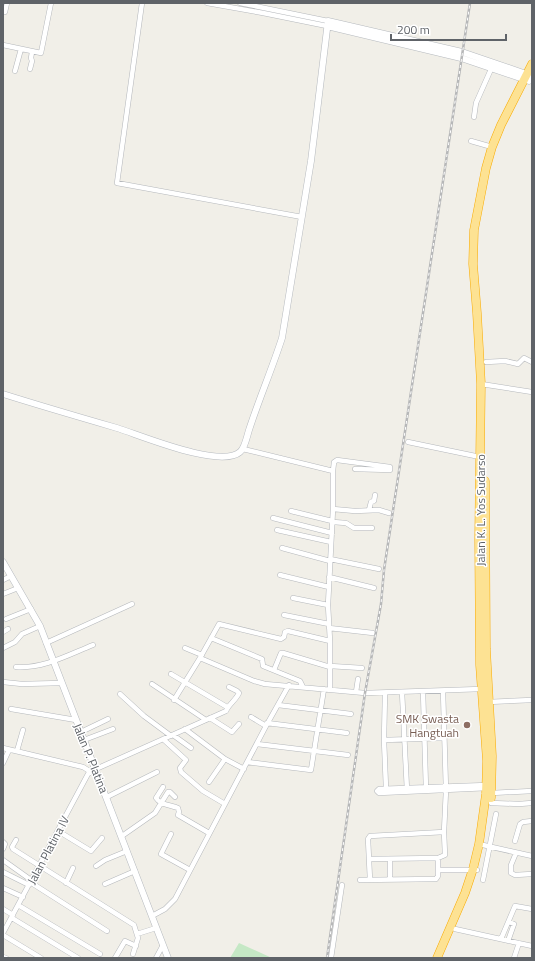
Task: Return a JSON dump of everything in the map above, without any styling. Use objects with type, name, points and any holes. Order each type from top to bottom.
[{"type":"highway","name":"Jalan K. L. Yos Sudarso","points":[[485,702],[481,689],[479,541],[480,457],[486,362],[478,267],[478,230],[496,148],[529,77],[532,64]]},
{"type":"highway","name":"Jalan K. L. Yos Sudarso","points":[[437,958],[487,845],[493,803],[487,761],[485,702],[484,384],[473,264],[474,230],[486,168],[492,147],[501,125],[529,77]]},
{"type":"highway","name":"Jalan K. L. Yos Sudarso","points":[[443,958],[455,929],[475,870],[490,788]]},
{"type":"street","points":[[3,45],[42,53],[51,3]]},
{"type":"street","points":[[142,3],[117,183],[302,217]]},
{"type":"street","points":[[206,3],[328,24],[462,52],[529,77]]},
{"type":"street","points":[[240,3],[461,58],[529,77]]},
{"type":"street","points":[[4,12],[6,4]]},
{"type":"street","points":[[3,394],[189,451],[210,455],[227,456],[237,454],[243,449],[256,408],[282,338],[312,161],[328,24]]},
{"type":"street","points":[[15,71],[21,49]]},
{"type":"street","points":[[30,69],[32,61],[30,56],[32,52]]},
{"type":"street","points":[[474,117],[476,103],[492,67]]},
{"type":"street","points":[[471,141],[492,147]]},
{"type":"street","points":[[486,362],[500,361],[518,364],[524,358],[532,362]]},
{"type":"street","points":[[484,384],[532,392]]},
{"type":"street","points":[[408,442],[480,457]]},
{"type":"street","points":[[243,449],[333,472]]},
{"type":"street","points":[[330,690],[328,605],[334,462],[337,460],[390,467],[390,470],[355,469]]},
{"type":"street","points":[[369,510],[371,502],[374,501],[375,495]]},
{"type":"street","points":[[333,509],[355,511],[379,510],[389,513]]},
{"type":"street","points":[[291,511],[346,523],[354,528],[372,528]]},
{"type":"street","points":[[273,518],[332,533]]},
{"type":"street","points":[[277,530],[331,542]]},
{"type":"street","points":[[282,548],[330,560],[379,569]]},
{"type":"street","name":"Jalan P. Platina","points":[[3,562],[40,626],[84,740],[93,771],[107,797],[168,958]]},
{"type":"street","points":[[280,575],[329,587]]},
{"type":"street","points":[[3,580],[11,576]]},
{"type":"street","points":[[329,577],[374,588]]},
{"type":"street","points":[[3,594],[18,588]]},
{"type":"street","points":[[293,598],[328,605]]},
{"type":"street","points":[[46,643],[132,604]]},
{"type":"street","points":[[6,619],[31,609]]},
{"type":"street","points":[[284,615],[329,626],[373,633]]},
{"type":"street","points":[[174,700],[201,657],[218,626],[221,624],[281,639],[284,637],[285,632],[288,631],[330,641]]},
{"type":"street","points":[[3,648],[15,642],[22,634],[40,626]]},
{"type":"street","points":[[211,638],[262,659],[263,666],[300,681],[303,686]]},
{"type":"street","points":[[16,667],[27,668],[54,662],[93,645]]},
{"type":"street","points":[[185,648],[201,657],[259,682],[330,690],[385,693],[481,689]]},
{"type":"street","points":[[274,670],[281,654],[283,653],[330,667],[362,668]]},
{"type":"street","points":[[171,674],[227,707]]},
{"type":"street","points":[[356,692],[358,679]]},
{"type":"street","points":[[3,682],[22,684],[61,683]]},
{"type":"street","points":[[152,684],[174,700],[232,732],[239,724]]},
{"type":"street","points":[[152,916],[165,909],[175,899],[266,725],[289,685]]},
{"type":"street","points":[[3,748],[83,767],[93,771],[226,711],[227,707],[239,693],[238,691],[229,687]]},
{"type":"street","points":[[247,762],[311,770],[324,689]]},
{"type":"street","points":[[370,859],[438,858],[445,855],[444,832],[446,788],[443,690]]},
{"type":"street","points":[[423,691],[426,789]]},
{"type":"street","points":[[402,692],[407,790]]},
{"type":"street","points":[[385,693],[384,740],[386,788]]},
{"type":"street","points":[[120,694],[144,716],[191,748]]},
{"type":"street","points":[[485,702],[532,700]]},
{"type":"street","points":[[278,705],[351,714]]},
{"type":"street","points":[[11,710],[76,720]]},
{"type":"street","points":[[251,717],[266,725],[347,733]]},
{"type":"street","points":[[81,732],[108,720]]},
{"type":"street","points":[[84,740],[113,729]]},
{"type":"street","points":[[185,729],[225,759],[244,769]]},
{"type":"street","points":[[17,752],[23,730]]},
{"type":"street","points":[[384,740],[444,738]]},
{"type":"street","points":[[163,739],[186,760],[180,768],[181,772],[203,791],[225,804]]},
{"type":"street","points":[[257,744],[348,755]]},
{"type":"street","points":[[3,763],[10,750]]},
{"type":"street","points":[[210,782],[225,759]]},
{"type":"street","name":"Jalan Platina IV","points":[[3,934],[4,927],[23,897],[88,774],[93,771]]},
{"type":"street","points":[[107,797],[157,772]]},
{"type":"street","points":[[163,787],[156,798],[157,800],[178,808],[178,815],[209,833]]},
{"type":"street","points":[[407,790],[386,788],[378,789],[378,792],[446,788],[490,788],[532,791]]},
{"type":"street","points":[[122,836],[155,813],[168,792],[175,796]]},
{"type":"street","points":[[493,803],[532,803]]},
{"type":"street","points":[[483,880],[487,845],[496,814]]},
{"type":"street","points":[[515,842],[520,824],[523,822],[532,821]]},
{"type":"street","points":[[58,830],[91,851],[102,838]]},
{"type":"street","points":[[370,880],[368,840],[370,836],[444,832]]},
{"type":"street","points":[[171,834],[162,854],[190,870]]},
{"type":"street","points":[[16,840],[12,848],[134,925],[138,938],[133,954]]},
{"type":"street","points":[[3,842],[5,845],[3,848]]},
{"type":"street","points":[[487,845],[532,856]]},
{"type":"street","points":[[96,866],[105,860],[127,851]]},
{"type":"street","points":[[516,853],[510,873],[515,875],[532,874]]},
{"type":"street","points":[[360,880],[436,878],[438,876],[438,858]]},
{"type":"street","points":[[390,859],[390,879]]},
{"type":"street","points":[[3,860],[30,882],[107,931]]},
{"type":"street","points":[[66,882],[73,868]]},
{"type":"street","points":[[438,870],[475,870]]},
{"type":"street","points":[[105,884],[135,871]]},
{"type":"street","points":[[3,872],[30,882]]},
{"type":"street","points":[[331,958],[342,885]]},
{"type":"street","points":[[3,888],[23,897]]},
{"type":"street","points":[[18,905],[100,954]]},
{"type":"street","points":[[501,939],[516,906],[532,909]]},
{"type":"street","points":[[3,909],[78,958]]},
{"type":"street","points":[[508,941],[514,924],[509,922]]},
{"type":"street","points":[[137,934],[156,928]]},
{"type":"street","points":[[455,929],[532,946]]},
{"type":"street","points":[[3,934],[41,958]]},
{"type":"street","points":[[115,958],[125,941],[136,946]]},
{"type":"street","points":[[514,958],[519,943]]},
{"type":"street","points":[[156,958],[163,945]]},
{"type":"green space","points":[[239,943],[272,958],[230,958]]},
{"type":"railway","points":[[327,958],[365,693],[381,604],[384,570],[470,3]]},
{"type":"place","name":"SMK Swasta Hangtuah","points":[[467,725]]}]
